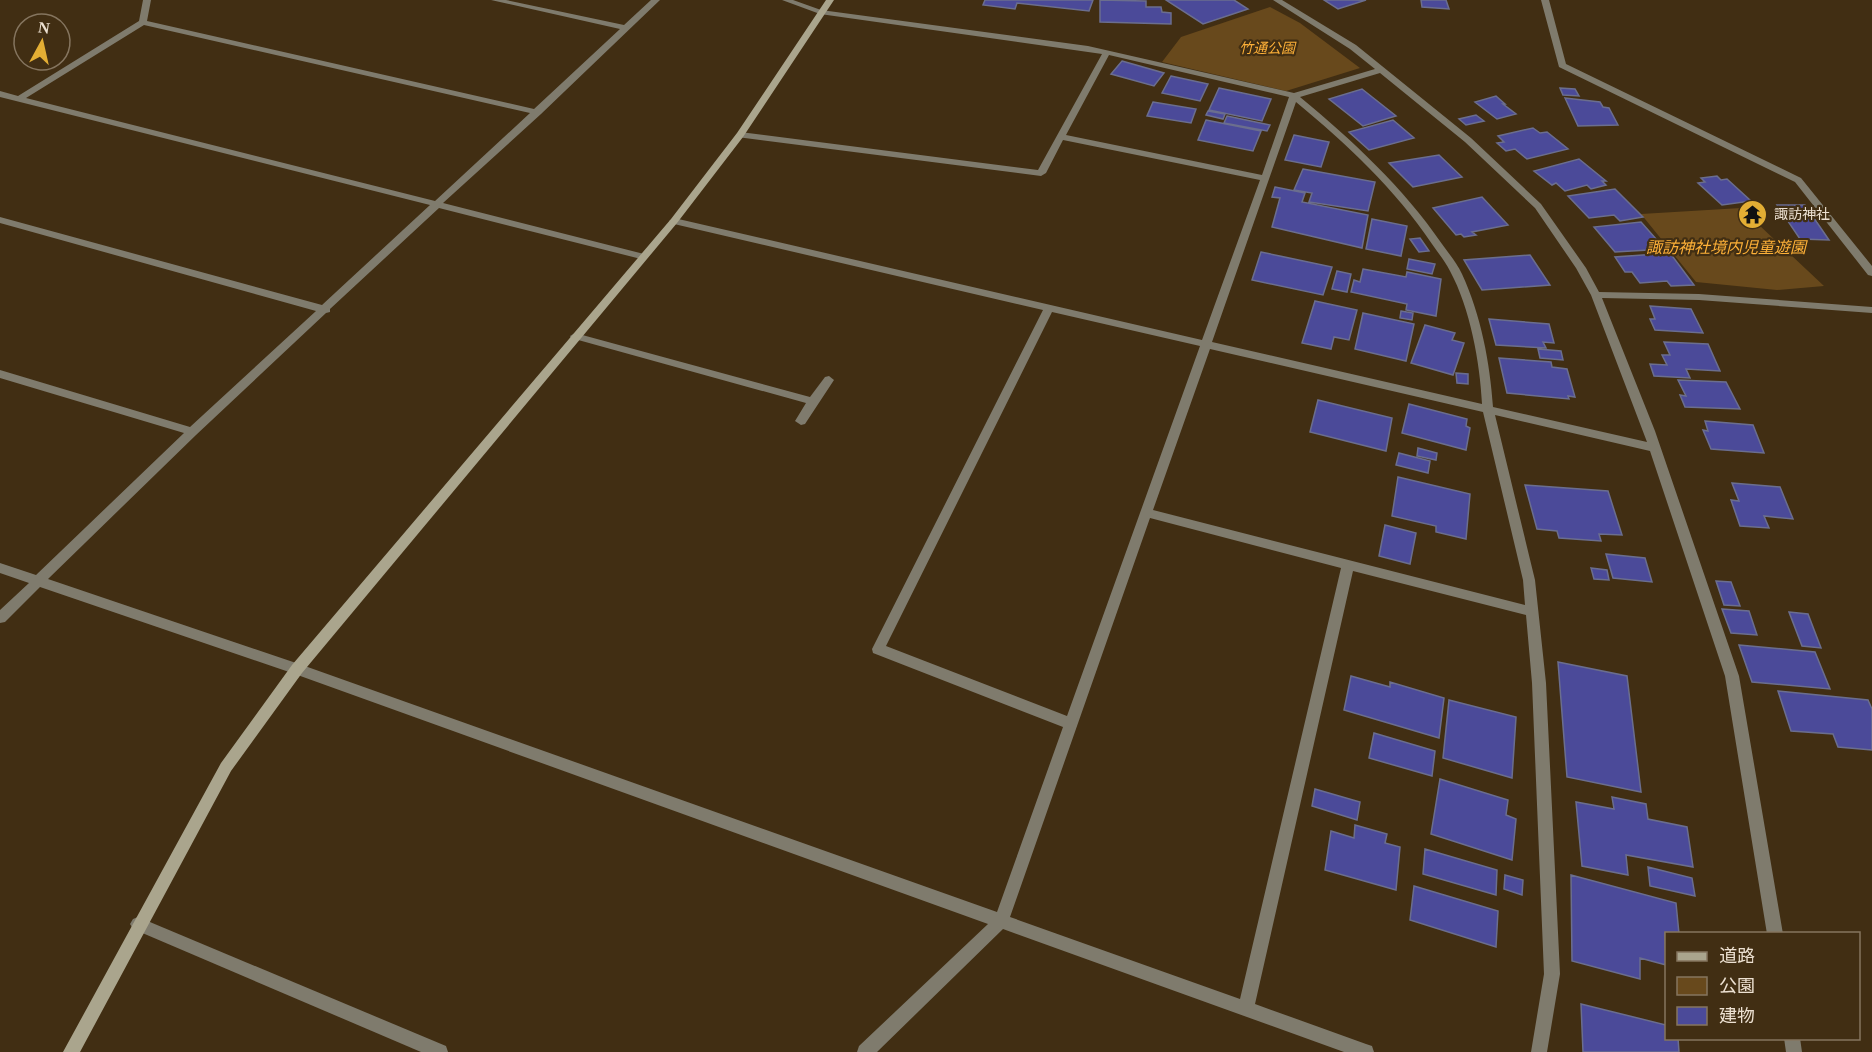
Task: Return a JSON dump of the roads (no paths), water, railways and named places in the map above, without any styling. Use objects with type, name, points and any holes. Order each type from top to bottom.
[{"type":"street","points":[[143,22],[147,0]]},
{"type":"street","points":[[495,0],[626,28]]},
{"type":"street","points":[[0,618],[192,432],[326,310],[656,0]]},
{"type":"street","points":[[786,0],[820,12],[1107,52],[1294,96],[1366,159],[1429,230],[1458,276],[1487,386],[1488,410],[1529,580],[1539,683],[1552,974],[1539,1052]]},
{"type":"street","points":[[71,1052],[138,924],[226,767],[297,669],[641,256],[674,221],[740,135],[830,0]]},
{"type":"street","points":[[1277,0],[1353,47],[1468,140],[1538,206],[1581,268],[1596,295],[1654,448],[1732,676],[1775,932]]},
{"type":"street","points":[[1545,0],[1562,65],[1798,180],[1872,273]]},
{"type":"street","points":[[20,99],[143,22],[538,112]]},
{"type":"street","points":[[740,135],[1041,173],[1107,52]]},
{"type":"street","points":[[1294,96],[1381,70]]},
{"type":"street","points":[[0,94],[641,256]]},
{"type":"street","points":[[865,1052],[1001,921],[1294,96]]},
{"type":"street","points":[[1061,137],[1265,178]]},
{"type":"street","points":[[0,220],[326,310]]},
{"type":"street","points":[[674,221],[1654,448]]},
{"type":"street","points":[[1596,295],[1700,297],[1872,310]]},
{"type":"street","points":[[1049,308],[878,649],[1072,724]]},
{"type":"street","points":[[575,336],[813,400]]},
{"type":"street","points":[[0,374],[192,432]]},
{"type":"street","points":[[801,422],[813,400],[829,380]]},
{"type":"street","points":[[1146,513],[1533,612]]},
{"type":"street","points":[[1246,1009],[1348,565]]},
{"type":"street","points":[[0,568],[297,669],[1366,1052]]},
{"type":"street","points":[[138,924],[440,1052]]},
{"type":"place","name":"諏訪神社","points":[[1753,214]]},
{"type":"park label","name":"竹通公園","points":[[1267,48]]},
{"type":"park label","name":"諏訪神社境内児童遊園","points":[[1726,247]]}]
